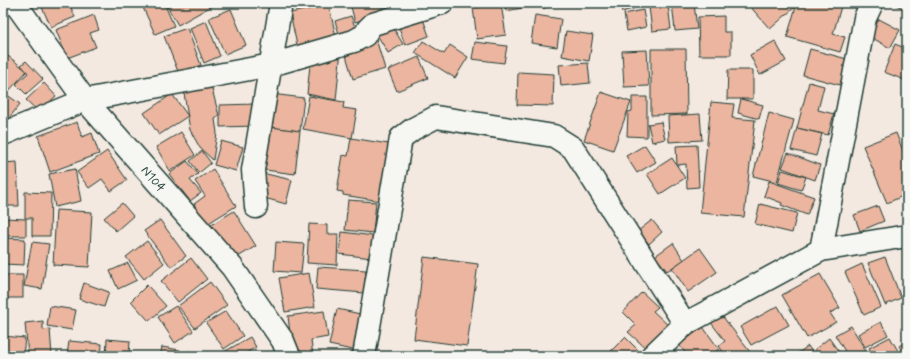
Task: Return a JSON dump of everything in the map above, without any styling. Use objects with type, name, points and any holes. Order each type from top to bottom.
[{"type":"street","name":"N104","points":[[15,3],[85,100],[232,267],[282,341],[288,356]]},
{"type":"street","points":[[256,207],[253,170],[281,3]]},
{"type":"street","points":[[3,134],[85,100],[271,65],[354,41],[365,35],[368,29],[374,24],[442,3]]},
{"type":"street","points":[[821,250],[865,18],[872,3]]},
{"type":"street","points":[[364,356],[401,138],[413,129],[436,117],[554,136],[573,148],[684,324]]},
{"type":"street","points":[[652,356],[684,324],[821,250],[907,236]]},
{"type":"building","points":[[40,3],[69,3],[75,17],[51,27]]},
{"type":"building","points":[[141,3],[164,3],[174,26],[155,34]]},
{"type":"building","points":[[165,3],[217,3],[178,25]]},
{"type":"building","points":[[350,3],[381,3],[384,14],[355,22]]},
{"type":"building","points":[[385,3],[421,3],[388,13]]},
{"type":"building","points":[[505,3],[533,3],[533,6],[506,11]]},
{"type":"building","points":[[540,3],[558,3],[542,9]]},
{"type":"building","points":[[620,3],[652,3],[622,12]]},
{"type":"building","points":[[672,3],[694,3],[697,29],[675,31]]},
{"type":"building","points":[[747,3],[789,3],[794,8],[770,29]]},
{"type":"building","points":[[797,3],[842,3],[833,34],[845,37],[840,52],[787,37]]},
{"type":"building","points":[[892,3],[907,3],[907,10]]},
{"type":"building","points":[[501,4],[506,35],[477,39],[473,8]]},
{"type":"building","points":[[329,5],[337,42],[298,50],[290,13]]},
{"type":"building","points":[[668,5],[671,29],[652,31],[649,7]]},
{"type":"building","points":[[231,9],[246,45],[225,54],[209,18]]},
{"type":"building","points":[[643,10],[646,27],[627,31],[624,14]]},
{"type":"building","points":[[94,15],[99,30],[90,33],[96,47],[67,58],[56,30]]},
{"type":"building","points":[[535,15],[561,19],[557,47],[531,43]]},
{"type":"building","points":[[351,16],[359,38],[342,43],[335,21]]},
{"type":"building","points":[[422,16],[429,36],[405,45],[398,24]]},
{"type":"building","points":[[724,16],[724,32],[731,32],[731,55],[699,55],[698,17]]},
{"type":"building","points":[[879,19],[900,30],[890,48],[869,36]]},
{"type":"building","points":[[206,21],[220,56],[204,63],[190,28]]},
{"type":"building","points":[[391,24],[403,44],[388,53],[376,33]]},
{"type":"building","points":[[187,28],[201,65],[179,74],[164,36]]},
{"type":"building","points":[[566,31],[593,35],[589,61],[562,56]]},
{"type":"building","points":[[376,39],[385,69],[353,79],[344,49]]},
{"type":"building","points":[[423,41],[444,54],[450,45],[468,57],[455,78],[415,53]]},
{"type":"building","points":[[775,41],[786,61],[760,75],[750,55]]},
{"type":"building","points":[[475,42],[507,46],[504,63],[472,59]]},
{"type":"building","points":[[895,44],[907,49],[907,81],[884,72]]},
{"type":"building","points":[[651,49],[686,49],[687,114],[651,115]]},
{"type":"building","points":[[810,49],[847,59],[840,85],[803,75]]},
{"type":"building","points":[[341,50],[336,100],[307,94],[311,55]]},
{"type":"building","points":[[647,50],[649,86],[624,87],[622,51]]},
{"type":"building","points":[[8,56],[27,71],[6,94],[3,91],[3,62]]},
{"type":"building","points":[[419,57],[428,78],[397,91],[388,70]]},
{"type":"building","points":[[26,61],[43,79],[26,94],[16,84],[28,73],[21,65]]},
{"type":"building","points":[[588,63],[590,83],[561,86],[559,65]]},
{"type":"building","points":[[728,70],[753,70],[753,99],[727,99]]},
{"type":"building","points":[[518,72],[554,74],[553,106],[517,105]]},
{"type":"building","points":[[210,81],[219,116],[215,119],[217,133],[213,160],[200,148],[190,130],[183,87]]},
{"type":"building","points":[[809,82],[824,86],[818,110],[834,114],[828,135],[797,128]]},
{"type":"building","points":[[44,83],[56,96],[39,112],[26,100]]},
{"type":"building","points":[[3,92],[20,104],[3,126]]},
{"type":"building","points":[[601,92],[631,102],[613,150],[584,140]]},
{"type":"building","points":[[172,94],[188,116],[159,135],[144,113]]},
{"type":"building","points":[[271,94],[304,98],[300,131],[267,127]]},
{"type":"building","points":[[309,96],[344,102],[343,108],[357,110],[352,138],[303,129]]},
{"type":"building","points":[[632,97],[647,97],[647,137],[627,136],[628,112],[632,111]]},
{"type":"building","points":[[741,99],[763,105],[759,119],[738,113]]},
{"type":"building","points":[[711,102],[734,104],[732,118],[755,120],[744,217],[700,213]]},
{"type":"building","points":[[255,104],[256,126],[220,127],[220,105]]},
{"type":"building","points":[[769,113],[794,120],[777,182],[753,176]]},
{"type":"building","points":[[700,114],[702,140],[669,142],[668,116]]},
{"type":"building","points":[[77,122],[82,137],[92,133],[99,154],[50,172],[38,136]]},
{"type":"building","points":[[661,122],[665,139],[652,142],[648,124]]},
{"type":"building","points":[[271,127],[300,131],[295,174],[265,170]]},
{"type":"building","points":[[797,128],[822,134],[816,156],[791,150]]},
{"type":"building","points":[[181,132],[195,155],[170,171],[156,147]]},
{"type":"building","points":[[896,133],[907,161],[907,194],[887,203],[863,146]]},
{"type":"building","points":[[351,138],[395,145],[387,202],[343,195],[343,192],[337,191],[343,155],[348,156]]},
{"type":"building","points":[[221,141],[243,147],[236,171],[214,165]]},
{"type":"building","points":[[645,145],[656,162],[637,173],[626,156]]},
{"type":"building","points":[[697,145],[699,187],[687,188],[686,164],[677,165],[676,146]]},
{"type":"building","points":[[107,151],[127,180],[111,191],[102,179],[89,188],[77,172]]},
{"type":"building","points":[[202,151],[211,163],[199,173],[190,161]]},
{"type":"building","points":[[788,153],[820,165],[815,180],[782,168]]},
{"type":"building","points":[[672,158],[685,178],[660,194],[647,174]]},
{"type":"building","points":[[187,161],[198,174],[190,180],[201,193],[190,201],[169,174]]},
{"type":"building","points":[[17,162],[19,206],[3,206],[3,163]]},
{"type":"building","points":[[75,169],[81,201],[55,207],[49,174]]},
{"type":"building","points":[[213,169],[236,206],[207,224],[194,204],[205,196],[195,181]]},
{"type":"building","points":[[782,170],[806,177],[801,190],[778,183]]},
{"type":"building","points":[[262,173],[292,180],[286,204],[257,196]]},
{"type":"building","points":[[769,181],[814,197],[807,215],[781,205],[782,203],[764,196]]},
{"type":"building","points":[[25,192],[51,193],[50,236],[32,236],[32,218],[25,218]]},
{"type":"building","points":[[348,200],[376,202],[373,233],[345,230]]},
{"type":"building","points":[[122,203],[133,216],[116,231],[104,218]]},
{"type":"building","points":[[760,204],[797,213],[792,233],[755,224]]},
{"type":"building","points":[[878,206],[884,221],[860,231],[854,215]]},
{"type":"building","points":[[56,210],[92,212],[89,267],[53,265]]},
{"type":"building","points":[[234,211],[256,246],[233,260],[211,225]]},
{"type":"building","points":[[3,218],[26,219],[26,236],[3,236]]},
{"type":"building","points":[[160,220],[186,256],[171,267],[144,231]]},
{"type":"building","points":[[652,220],[662,232],[649,244],[638,231]]},
{"type":"building","points":[[309,224],[327,225],[327,234],[338,234],[337,265],[307,263]]},
{"type":"building","points":[[342,232],[374,236],[372,258],[339,254]]},
{"type":"building","points":[[3,238],[25,239],[24,265],[3,264]]},
{"type":"building","points":[[147,241],[164,263],[144,279],[126,257]]},
{"type":"building","points":[[32,242],[49,244],[42,289],[24,286]]},
{"type":"building","points":[[276,242],[304,244],[301,273],[274,271]]},
{"type":"building","points":[[673,243],[684,260],[667,271],[655,256]]},
{"type":"building","points":[[700,248],[717,272],[688,292],[672,268]]},
{"type":"building","points":[[424,257],[478,264],[467,346],[414,339]]},
{"type":"building","points":[[885,257],[901,298],[885,305],[868,263]]},
{"type":"building","points":[[191,258],[207,279],[178,302],[161,281]]},
{"type":"building","points":[[128,263],[137,280],[118,289],[110,271]]},
{"type":"building","points":[[862,264],[881,307],[864,315],[845,272]]},
{"type":"building","points":[[318,267],[366,270],[364,293],[316,289]]},
{"type":"building","points":[[309,273],[315,307],[285,312],[279,278]]},
{"type":"building","points":[[820,274],[840,308],[830,313],[836,322],[807,338],[782,295]]},
{"type":"building","points":[[3,275],[23,275],[23,298],[3,298]]},
{"type":"building","points":[[210,282],[227,305],[195,328],[178,306]]},
{"type":"building","points":[[84,283],[109,292],[104,307],[79,299]]},
{"type":"building","points":[[147,285],[166,306],[149,321],[131,301]]},
{"type":"building","points":[[642,292],[658,307],[653,311],[670,327],[648,350],[628,332],[636,325],[623,312]]},
{"type":"building","points":[[50,306],[76,310],[72,330],[47,326]]},
{"type":"building","points":[[176,306],[193,331],[175,343],[158,317]]},
{"type":"building","points":[[778,306],[789,325],[751,345],[740,327]]},
{"type":"building","points":[[337,309],[365,315],[357,351],[329,345]]},
{"type":"building","points":[[226,311],[243,336],[224,349],[206,323]]},
{"type":"building","points":[[324,311],[328,337],[311,340],[313,356],[297,356],[291,342],[288,316]]},
{"type":"building","points":[[720,313],[753,356],[726,356],[719,346],[725,341],[709,320]]},
{"type":"building","points":[[43,321],[43,330],[50,329],[52,356],[28,356],[25,323]]},
{"type":"building","points":[[881,322],[888,335],[865,347],[858,334]]},
{"type":"building","points":[[851,326],[869,356],[848,356],[835,335]]},
{"type":"building","points":[[703,327],[719,349],[710,356],[688,356],[679,345]]},
{"type":"building","points":[[3,336],[25,338],[23,356],[3,356]]},
{"type":"building","points":[[250,337],[256,347],[243,356],[226,356],[224,352]]},
{"type":"building","points":[[625,337],[644,356],[606,356]]},
{"type":"building","points":[[890,337],[901,356],[873,356],[869,348]]},
{"type":"building","points":[[829,338],[841,355],[818,356],[814,350]]},
{"type":"building","points":[[107,339],[130,341],[129,356],[106,356]]},
{"type":"building","points":[[69,341],[102,344],[101,356],[67,356]]},
{"type":"building","points":[[907,341],[907,356],[905,356],[899,346]]},
{"type":"building","points":[[808,346],[815,356],[794,356]]},
{"type":"building","points":[[162,347],[180,350],[179,356],[160,356]]},
{"type":"building","points":[[719,349],[724,356],[710,356]]},
{"type":"building","points":[[187,351],[218,356],[186,356]]}]
